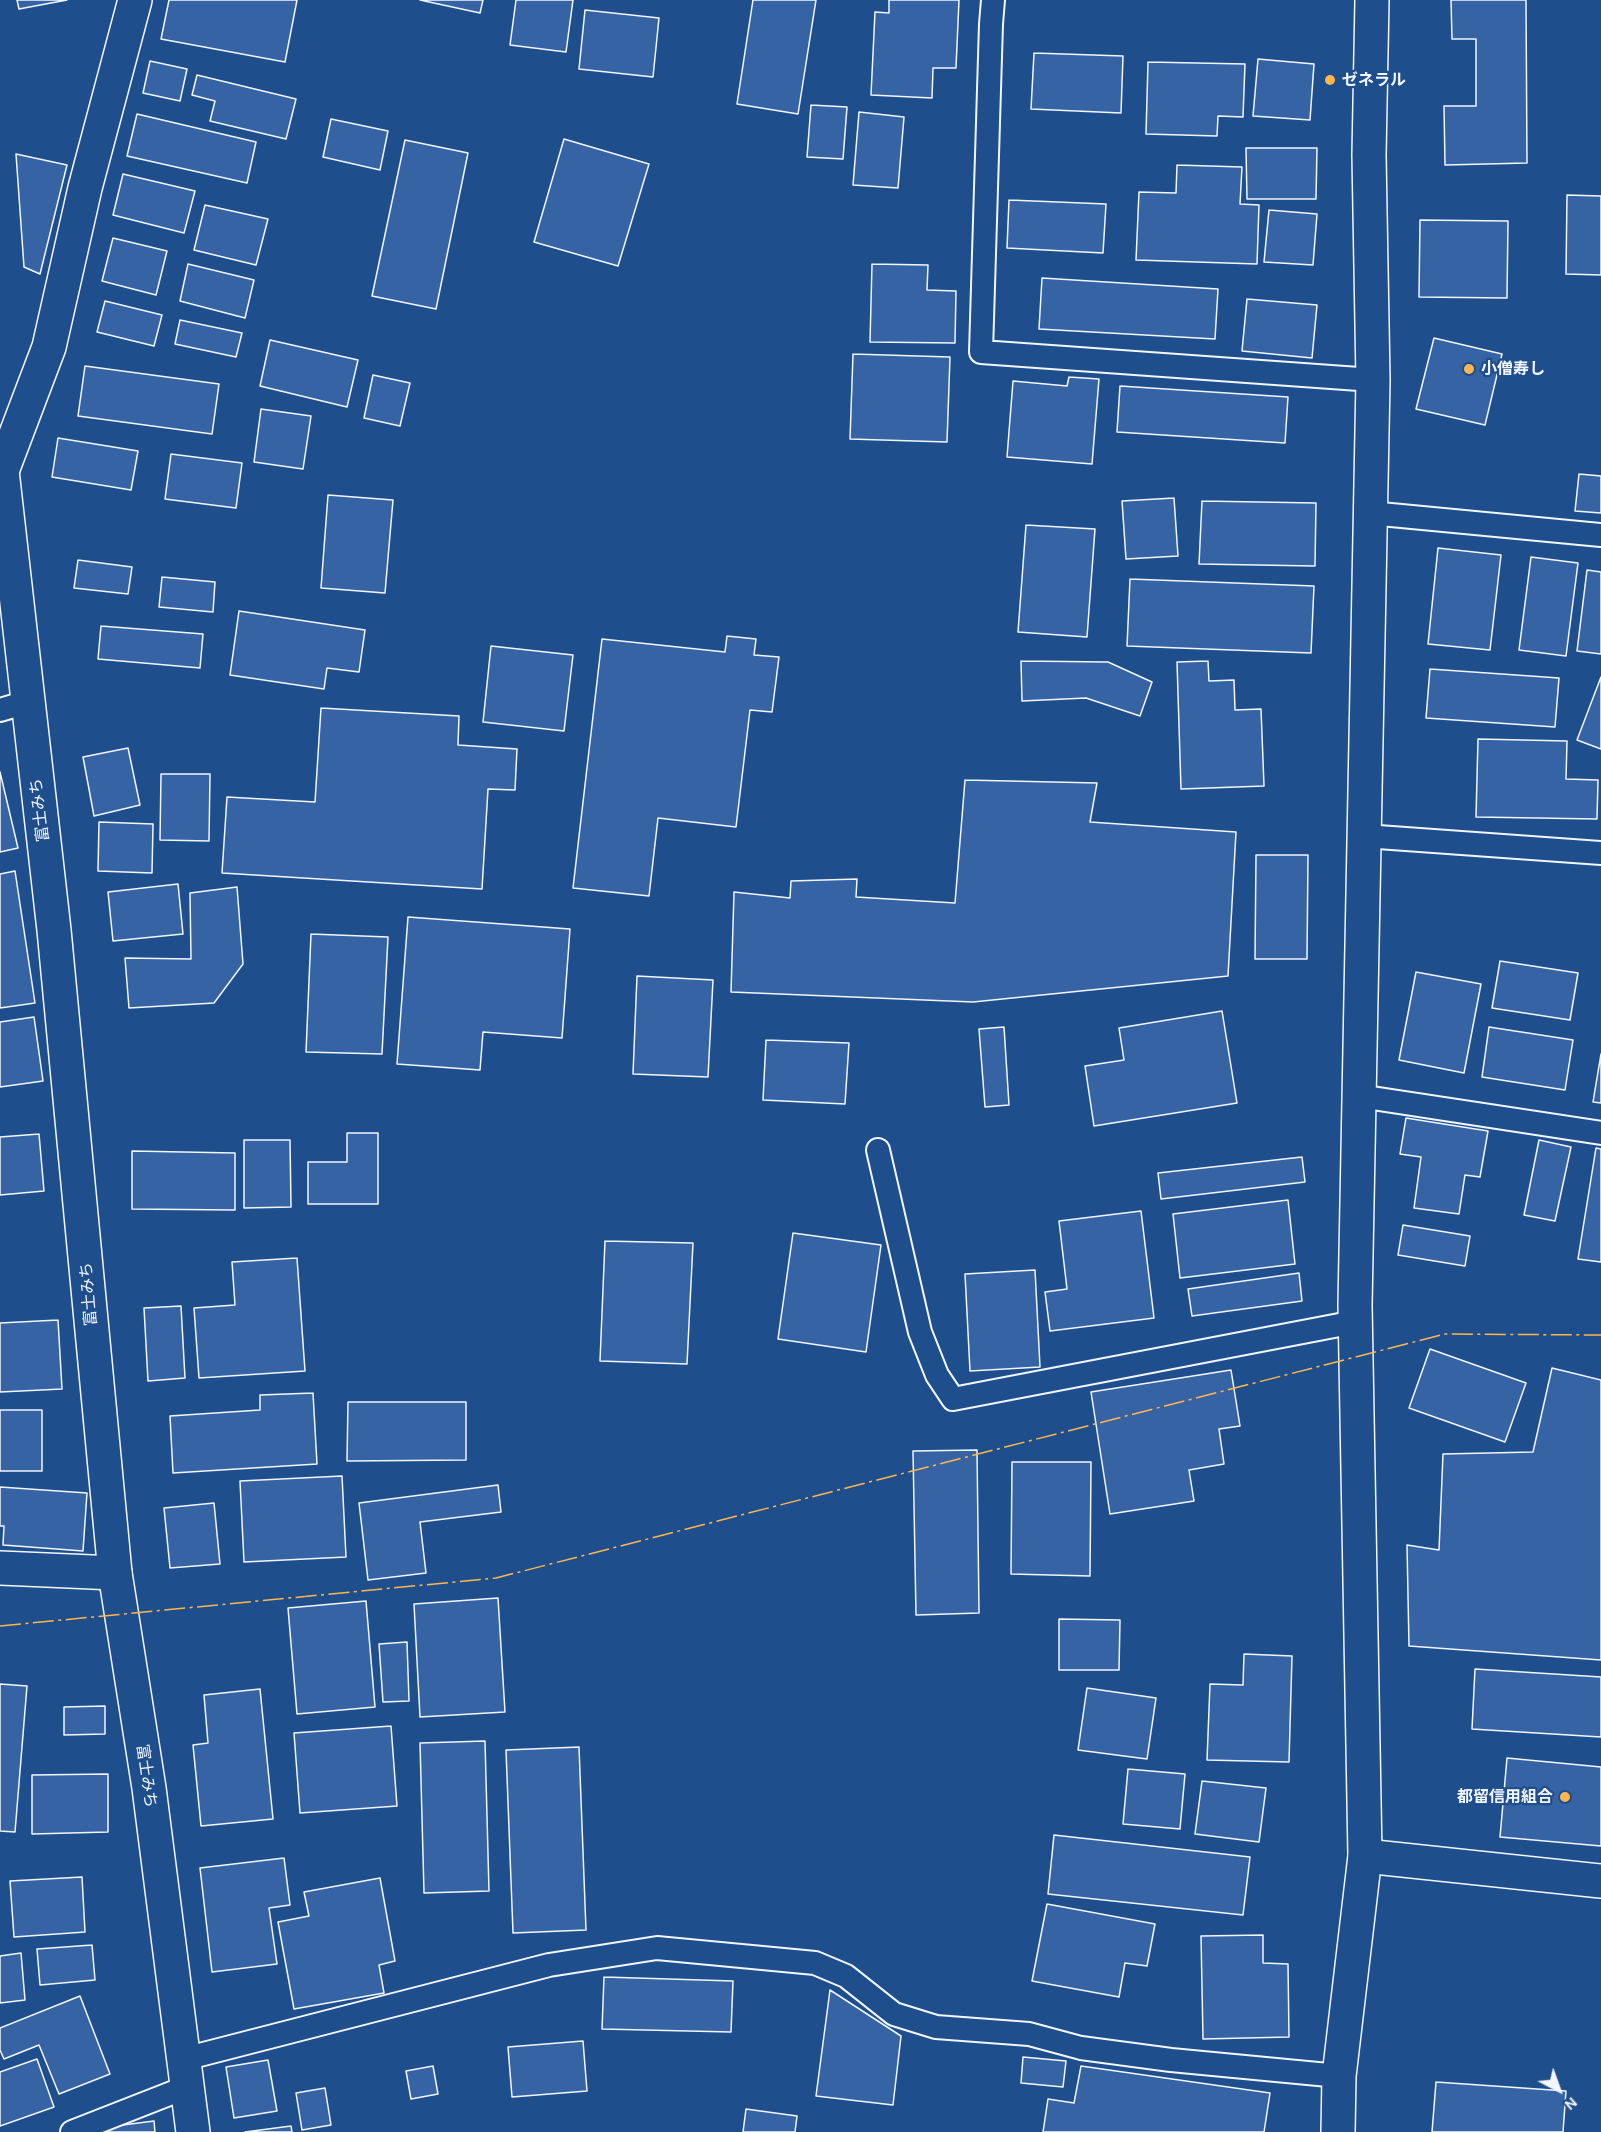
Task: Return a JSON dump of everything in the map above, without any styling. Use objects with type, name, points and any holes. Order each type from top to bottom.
[{"type":"main road","points":[[1,462],[49,347],[85,188],[135,0]]},
{"type":"main road","points":[[1338,2132],[1339,2076],[1365,1856],[1355,1322],[1373,380],[1369,155],[1372,0]]},
{"type":"main road","name":"富士みち","points":[[1,462],[14,706],[56,942],[115,1573],[149,1788],[193,2132]]},
{"type":"main road","points":[[0,1568],[115,1573]]},
{"type":"main road","points":[[1365,1856],[1601,1881]]},
{"type":"lane","points":[[993,0],[981,352],[1373,380]]},
{"type":"lane","points":[[1370,513],[1601,535]]},
{"type":"lane","points":[[1364,836],[1601,853]]},
{"type":"lane","points":[[1359,1096],[1601,1133]]},
{"type":"lane","points":[[878,1150],[920,1332],[937,1375],[953,1399],[1355,1322]]},
{"type":"lane","points":[[72,2132],[185,2073],[549,1965],[657,1948],[815,1963],[846,1976],[894,2014],[936,2027],[1029,2034],[1081,2048],[1171,2060],[1339,2076]]},
{"type":"building","points":[[17,0],[67,0],[19,9]]},
{"type":"building","points":[[169,0],[297,0],[285,62],[161,39]]},
{"type":"building","points":[[420,0],[483,0],[480,13]]},
{"type":"building","points":[[516,0],[573,0],[566,52],[510,45]]},
{"type":"building","points":[[753,0],[816,0],[798,114],[737,104]]},
{"type":"building","points":[[889,0],[959,0],[956,68],[933,68],[932,98],[871,95],[875,12],[889,13]]},
{"type":"building","points":[[1451,0],[1526,0],[1527,163],[1445,165],[1444,106],[1476,106],[1476,39],[1452,39]]},
{"type":"building","points":[[585,10],[659,18],[653,77],[579,69]]},
{"type":"building","points":[[1034,53],[1123,56],[1121,113],[1031,109]]},
{"type":"building","points":[[1258,59],[1314,64],[1310,120],[1253,116]]},
{"type":"building","points":[[150,61],[187,69],[180,101],[143,93]]},
{"type":"building","points":[[1148,62],[1245,64],[1243,117],[1218,116],[1217,136],[1146,134]]},
{"type":"building","points":[[197,75],[296,99],[286,139],[210,121],[215,101],[192,95]]},
{"type":"building","points":[[811,105],[847,107],[843,159],[807,157]]},
{"type":"building","points":[[859,112],[904,117],[898,188],[853,185]]},
{"type":"building","points":[[137,114],[256,142],[247,183],[127,156]]},
{"type":"building","points":[[331,119],[388,131],[380,170],[323,157]]},
{"type":"building","points":[[564,139],[649,164],[618,266],[534,242]]},
{"type":"building","points":[[405,140],[468,153],[436,309],[372,296]]},
{"type":"building","points":[[1246,148],[1317,148],[1316,199],[1247,199]]},
{"type":"building","points":[[16,154],[67,165],[40,274],[24,267]]},
{"type":"building","points":[[1177,165],[1242,167],[1240,204],[1259,205],[1257,264],[1136,260],[1139,192],[1176,193]]},
{"type":"building","points":[[123,174],[195,191],[184,233],[113,215]]},
{"type":"building","points":[[1567,195],[1601,196],[1601,275],[1566,274]]},
{"type":"building","points":[[1009,200],[1106,204],[1103,253],[1007,248]]},
{"type":"building","points":[[205,205],[268,219],[256,265],[194,250]]},
{"type":"building","points":[[1269,210],[1317,214],[1313,265],[1264,262]]},
{"type":"building","points":[[1420,220],[1508,221],[1507,298],[1419,297]]},
{"type":"building","points":[[113,238],[167,251],[156,295],[102,281]]},
{"type":"building","points":[[188,264],[254,280],[245,318],[180,301]]},
{"type":"building","points":[[872,264],[928,265],[927,290],[956,291],[955,343],[870,342]]},
{"type":"building","points":[[1042,278],[1218,289],[1215,339],[1039,329]]},
{"type":"building","points":[[1247,299],[1317,305],[1312,358],[1242,351]]},
{"type":"building","points":[[105,301],[162,315],[154,346],[97,332]]},
{"type":"building","points":[[180,320],[242,333],[236,357],[175,344]]},
{"type":"building","points":[[1434,338],[1502,354],[1485,425],[1416,409]]},
{"type":"building","points":[[270,340],[358,360],[347,407],[260,386]]},
{"type":"building","points":[[853,354],[950,357],[947,442],[850,439]]},
{"type":"building","points":[[85,366],[219,384],[212,434],[78,416]]},
{"type":"building","points":[[373,375],[410,383],[400,426],[364,418]]},
{"type":"building","points":[[1069,377],[1099,379],[1092,464],[1007,457],[1013,381],[1067,386]]},
{"type":"building","points":[[1120,386],[1288,397],[1285,443],[1117,432]]},
{"type":"building","points":[[261,409],[311,416],[303,469],[254,462]]},
{"type":"building","points":[[58,438],[138,451],[131,490],[52,477]]},
{"type":"building","points":[[171,454],[242,463],[236,508],[165,499]]},
{"type":"building","points":[[1579,474],[1601,476],[1601,513],[1575,511]]},
{"type":"building","points":[[328,495],[393,500],[385,593],[321,588]]},
{"type":"building","points":[[1174,498],[1178,556],[1126,559],[1122,501]]},
{"type":"building","points":[[1202,501],[1316,503],[1315,566],[1199,564]]},
{"type":"building","points":[[1026,525],[1095,529],[1087,637],[1018,632]]},
{"type":"building","points":[[1438,548],[1501,555],[1490,650],[1428,644]]},
{"type":"building","points":[[1531,557],[1578,563],[1566,656],[1519,650]]},
{"type":"building","points":[[78,560],[132,567],[128,594],[74,588]]},
{"type":"building","points":[[1587,570],[1601,572],[1601,654],[1577,651]]},
{"type":"building","points":[[162,577],[215,582],[213,612],[159,607]]},
{"type":"building","points":[[1130,579],[1314,586],[1311,653],[1127,646]]},
{"type":"building","points":[[239,611],[365,630],[359,672],[327,668],[324,689],[230,675]]},
{"type":"building","points":[[101,626],[203,634],[200,668],[98,659]]},
{"type":"building","points":[[727,636],[756,639],[754,655],[779,657],[772,712],[750,710],[736,827],[658,818],[649,896],[573,888],[602,639],[725,652]]},
{"type":"building","points":[[491,646],[573,655],[564,731],[483,722]]},
{"type":"building","points":[[1021,661],[1108,662],[1152,682],[1140,716],[1086,698],[1022,701]]},
{"type":"building","points":[[1208,661],[1209,681],[1234,680],[1235,710],[1261,709],[1264,786],[1181,789],[1177,662]]},
{"type":"building","points":[[1430,669],[1559,678],[1555,727],[1426,718]]},
{"type":"building","points":[[1601,677],[1601,749],[1577,740]]},
{"type":"building","points":[[321,708],[459,716],[458,745],[517,749],[515,790],[488,789],[482,889],[222,873],[227,797],[315,802]]},
{"type":"building","points":[[1478,739],[1567,741],[1566,779],[1598,780],[1597,819],[1476,817]]},
{"type":"building","points":[[128,748],[140,805],[94,816],[83,757]]},
{"type":"building","points":[[0,772],[18,848],[0,852]]},
{"type":"building","points":[[161,774],[210,774],[209,841],[160,840]]},
{"type":"building","points":[[965,780],[1097,783],[1090,822],[1236,832],[1228,976],[973,1002],[731,992],[734,892],[790,898],[791,881],[857,879],[856,897],[955,903]]},
{"type":"building","points":[[99,822],[153,824],[152,873],[98,871]]},
{"type":"building","points":[[1256,855],[1308,855],[1307,959],[1255,959]]},
{"type":"building","points":[[15,871],[35,1003],[0,1008],[0,874]]},
{"type":"building","points":[[178,884],[183,934],[113,941],[108,892]]},
{"type":"building","points":[[237,887],[243,964],[214,1003],[129,1008],[125,958],[191,959],[190,893]]},
{"type":"building","points":[[408,917],[570,929],[562,1038],[483,1032],[480,1070],[397,1064]]},
{"type":"building","points":[[311,934],[388,937],[382,1054],[306,1052]]},
{"type":"building","points":[[1500,961],[1578,973],[1570,1020],[1492,1008]]},
{"type":"building","points":[[1416,972],[1481,984],[1464,1073],[1399,1060]]},
{"type":"building","points":[[637,976],[713,980],[708,1077],[633,1074]]},
{"type":"building","points":[[1222,1011],[1237,1103],[1094,1126],[1085,1066],[1124,1060],[1119,1028]]},
{"type":"building","points":[[34,1017],[43,1081],[0,1087],[0,1022]]},
{"type":"building","points":[[1004,1027],[1009,1105],[985,1107],[979,1029]]},
{"type":"building","points":[[1489,1027],[1573,1040],[1565,1090],[1482,1077]]},
{"type":"building","points":[[766,1040],[849,1043],[845,1104],[763,1100]]},
{"type":"building","points":[[1601,1054],[1601,1103],[1593,1102]]},
{"type":"building","points":[[1406,1118],[1488,1131],[1480,1177],[1465,1175],[1459,1214],[1414,1208],[1421,1157],[1400,1154]]},
{"type":"building","points":[[347,1133],[378,1133],[378,1204],[308,1204],[308,1162],[347,1162]]},
{"type":"building","points":[[39,1134],[44,1191],[0,1195],[0,1137]]},
{"type":"building","points":[[244,1140],[290,1140],[291,1207],[244,1208]]},
{"type":"building","points":[[1539,1140],[1571,1147],[1555,1221],[1524,1215]]},
{"type":"building","points":[[1596,1148],[1601,1149],[1601,1262],[1578,1259]]},
{"type":"building","points":[[132,1151],[235,1153],[235,1210],[132,1209]]},
{"type":"building","points":[[1302,1157],[1305,1182],[1161,1199],[1158,1173]]},
{"type":"building","points":[[1288,1200],[1295,1264],[1180,1278],[1173,1214]]},
{"type":"building","points":[[1141,1211],[1154,1318],[1050,1331],[1045,1292],[1067,1289],[1059,1221]]},
{"type":"building","points":[[1403,1225],[1470,1236],[1465,1266],[1398,1255]]},
{"type":"building","points":[[793,1233],[881,1245],[866,1352],[778,1339]]},
{"type":"building","points":[[605,1241],[693,1243],[687,1364],[600,1361]]},
{"type":"building","points":[[297,1258],[305,1371],[199,1378],[194,1308],[235,1305],[232,1262]]},
{"type":"building","points":[[1035,1270],[1040,1367],[970,1371],[965,1274]]},
{"type":"building","points":[[1299,1273],[1302,1301],[1192,1316],[1188,1289]]},
{"type":"building","points":[[181,1306],[185,1378],[148,1381],[144,1308]]},
{"type":"building","points":[[58,1320],[62,1389],[0,1392],[0,1323]]},
{"type":"building","points":[[1430,1349],[1526,1383],[1505,1442],[1409,1408]]},
{"type":"building","points":[[1552,1368],[1601,1380],[1601,1660],[1409,1646],[1407,1545],[1439,1550],[1443,1454],[1533,1452]]},
{"type":"building","points":[[1231,1370],[1240,1426],[1219,1429],[1224,1464],[1189,1470],[1194,1501],[1110,1514],[1091,1392]]},
{"type":"building","points":[[313,1393],[317,1464],[173,1473],[170,1416],[260,1410],[260,1395]]},
{"type":"building","points":[[348,1402],[466,1402],[466,1460],[347,1461]]},
{"type":"building","points":[[0,1410],[42,1410],[42,1471],[0,1471]]},
{"type":"building","points":[[977,1450],[979,1613],[916,1615],[913,1451]]},
{"type":"building","points":[[1012,1462],[1091,1462],[1090,1576],[1011,1574]]},
{"type":"building","points":[[342,1476],[346,1557],[244,1562],[240,1481]]},
{"type":"building","points":[[498,1485],[501,1512],[420,1522],[426,1573],[368,1580],[359,1503]]},
{"type":"building","points":[[0,1487],[87,1493],[83,1551],[3,1545],[4,1526],[0,1526]]},
{"type":"building","points":[[214,1503],[220,1564],[170,1568],[164,1508]]},
{"type":"building","points":[[498,1598],[505,1712],[420,1717],[414,1604]]},
{"type":"building","points":[[366,1601],[375,1707],[297,1714],[288,1608]]},
{"type":"building","points":[[1059,1619],[1120,1620],[1119,1670],[1059,1670]]},
{"type":"building","points":[[407,1642],[409,1701],[383,1702],[379,1644]]},
{"type":"building","points":[[1244,1654],[1292,1656],[1289,1762],[1207,1760],[1210,1684],[1243,1685]]},
{"type":"building","points":[[1475,1669],[1601,1677],[1601,1737],[1472,1729]]},
{"type":"building","points":[[0,1684],[27,1686],[15,1832],[0,1831]]},
{"type":"building","points":[[1087,1688],[1156,1698],[1147,1759],[1078,1750]]},
{"type":"building","points":[[260,1689],[273,1819],[201,1826],[193,1745],[208,1743],[204,1695]]},
{"type":"building","points":[[105,1706],[105,1734],[64,1735],[64,1707]]},
{"type":"building","points":[[391,1726],[397,1806],[300,1813],[294,1733]]},
{"type":"building","points":[[485,1741],[489,1891],[424,1893],[420,1743]]},
{"type":"building","points":[[579,1747],[586,1930],[513,1933],[506,1750]]},
{"type":"building","points":[[1507,1758],[1601,1767],[1601,1846],[1500,1837]]},
{"type":"building","points":[[1128,1769],[1185,1774],[1180,1829],[1123,1824]]},
{"type":"building","points":[[108,1774],[108,1832],[32,1834],[32,1775]]},
{"type":"building","points":[[1202,1781],[1266,1788],[1259,1842],[1195,1834]]},
{"type":"building","points":[[1054,1835],[1250,1857],[1243,1915],[1048,1894]]},
{"type":"building","points":[[284,1858],[290,1905],[269,1908],[277,1964],[212,1972],[200,1868]]},
{"type":"building","points":[[82,1877],[85,1932],[14,1937],[10,1881]]},
{"type":"building","points":[[380,1878],[395,1961],[379,1965],[384,1993],[294,2009],[278,1922],[309,1916],[304,1892]]},
{"type":"building","points":[[1047,1904],[1155,1924],[1147,1966],[1125,1963],[1119,1997],[1032,1981]]},
{"type":"building","points":[[1263,1935],[1263,1963],[1288,1964],[1289,2037],[1203,2039],[1201,1936]]},
{"type":"building","points":[[92,1945],[95,1980],[40,1985],[37,1949]]},
{"type":"building","points":[[21,1953],[25,2000],[0,2003],[0,1956]]},
{"type":"building","points":[[604,1977],[733,1981],[731,2032],[602,2029]]},
{"type":"building","points":[[830,1990],[901,2036],[893,2105],[816,2096]]},
{"type":"building","points":[[80,1996],[110,2074],[59,2094],[39,2045],[4,2059],[0,2050],[0,2028]]},
{"type":"building","points":[[583,2041],[587,2091],[512,2097],[508,2047]]},
{"type":"building","points":[[1023,2057],[1066,2061],[1063,2087],[1021,2083]]},
{"type":"building","points":[[37,2059],[54,2107],[0,2126],[0,2072]]},
{"type":"building","points":[[268,2060],[277,2111],[234,2118],[226,2067]]},
{"type":"building","points":[[433,2066],[438,2094],[411,2099],[406,2071]]},
{"type":"building","points":[[1081,2066],[1270,2093],[1264,2132],[1043,2132],[1048,2099],[1074,2103]]},
{"type":"building","points":[[1436,2082],[1566,2091],[1563,2132],[1432,2132]]},
{"type":"building","points":[[325,2088],[331,2125],[302,2130],[296,2093]]},
{"type":"building","points":[[746,2109],[797,2116],[795,2132],[743,2132]]},
{"type":"building","points":[[154,2121],[155,2132],[107,2132],[107,2127]]},
{"type":"building","points":[[291,2126],[292,2132],[245,2132]]},
{"type":"power","points":[[0,1626],[496,1578],[1445,1334],[1601,1335]]},
{"type":"place","name":"ゼネラル","points":[[1330,80]]},
{"type":"place","name":"小僧寿し","points":[[1469,369]]},
{"type":"place","name":"都留信用組合","points":[[1565,1797]]}]
